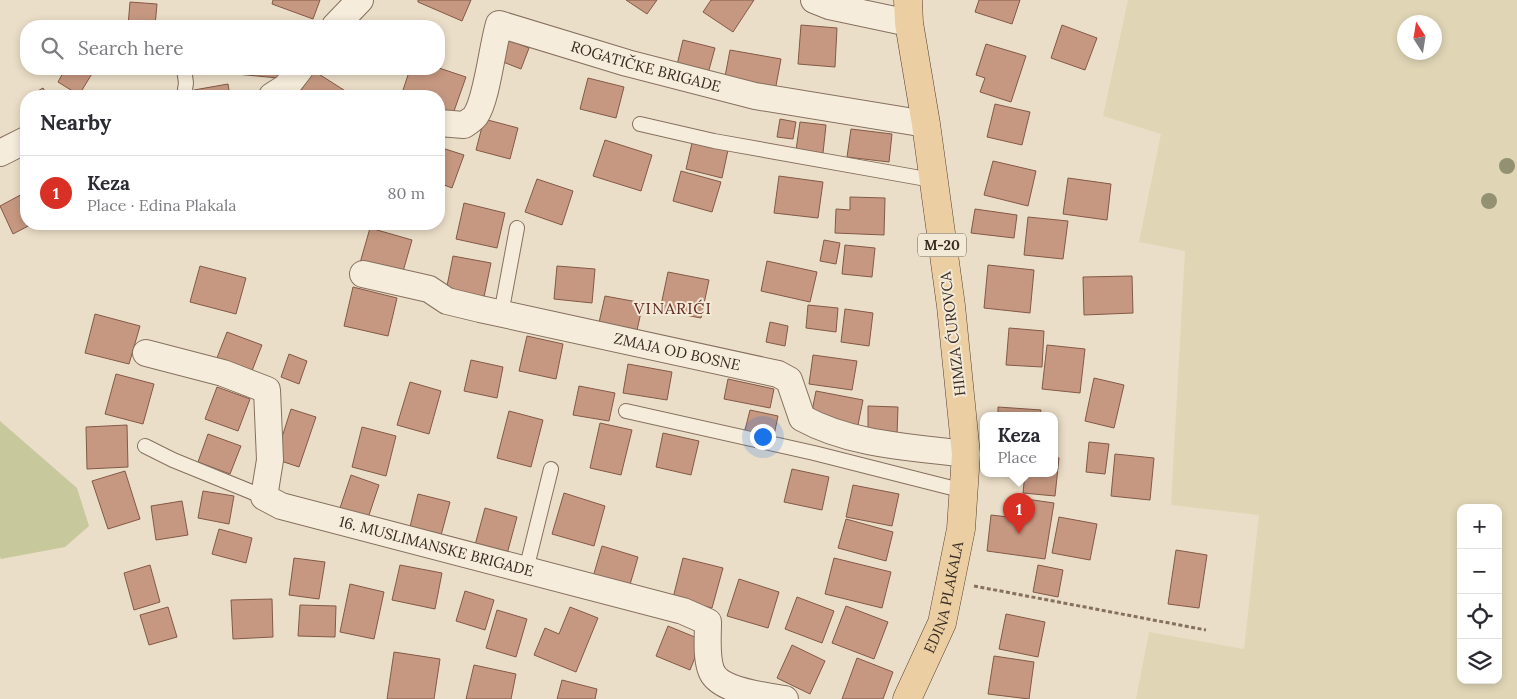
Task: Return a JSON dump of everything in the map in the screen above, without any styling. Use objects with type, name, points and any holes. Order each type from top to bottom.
[{"type":"main road","name":"HIMZA ĆUROVCA","points":[[909,12],[950,306],[966,454],[964,491]]},
{"type":"main road","name":"EDINA PLAKALA","points":[[907,699],[942,623],[961,529],[964,491]]},
{"type":"street","points":[[341,20],[360,0]]},
{"type":"street","points":[[814,0],[829,6],[909,12]]},
{"type":"street","name":"ROGATIČKE BRIGADE","points":[[445,123],[464,125],[476,116],[483,96],[493,44],[499,24],[627,63],[755,96],[926,124]]},
{"type":"street","points":[[281,90],[295,75]]},
{"type":"street","points":[[0,153],[20,143]]},
{"type":"street","name":"ZMAJA OD BOSNE","points":[[363,274],[429,289],[447,301],[778,374],[789,380],[802,418],[822,429],[877,443],[966,454]]},
{"type":"street","points":[[146,353],[223,373],[268,390],[270,460],[264,498]]},
{"type":"street","name":"16. MUSLIMANSKE BRIGADE","points":[[264,498],[281,506],[683,611],[708,622],[711,670],[719,682],[754,694],[784,699]]},
{"type":"lane","points":[[185,75],[185,90]]},
{"type":"lane","points":[[640,124],[714,141],[932,180]]},
{"type":"lane","points":[[501,314],[517,228]]},
{"type":"lane","points":[[626,411],[814,453],[964,491]]},
{"type":"lane","points":[[146,446],[173,460],[264,498]]},
{"type":"lane","points":[[526,570],[551,469]]},
{"type":"path","points":[[951,582],[1206,630]]},
{"type":"shaded area","points":[[1128,0],[1517,0],[1517,699],[1136,699],[1149,632],[1244,649],[1259,515],[1171,505],[1185,251],[1139,242],[1161,134],[1103,116]]},
{"type":"green space","points":[[0,421],[77,488],[89,526],[65,547],[1,559]]},
{"type":"building","points":[[273,0],[320,0],[313,19],[272,4]]},
{"type":"building","points":[[418,0],[471,0],[462,21],[418,2]]},
{"type":"building","points":[[626,0],[657,0],[647,14]]},
{"type":"building","points":[[711,0],[754,0],[733,32],[703,12]]},
{"type":"building","points":[[979,0],[1020,0],[1012,24],[975,12]]},
{"type":"building","points":[[130,2],[157,4],[156,20],[128,20]]},
{"type":"building","points":[[801,25],[837,28],[835,67],[798,64]]},
{"type":"building","points":[[1062,25],[1097,38],[1085,70],[1051,58]]},
{"type":"building","points":[[506,39],[529,48],[521,69],[498,60]]},
{"type":"building","points":[[683,40],[715,48],[707,77],[676,69]]},
{"type":"building","points":[[986,44],[1026,56],[1011,102],[980,92],[985,78],[976,75]]},
{"type":"building","points":[[730,50],[781,59],[775,91],[724,82]]},
{"type":"building","points":[[445,70],[466,77],[453,114],[445,111],[445,90],[403,90],[408,75],[445,75]]},
{"type":"building","points":[[62,75],[91,75],[82,90],[71,90],[58,82]]},
{"type":"building","points":[[246,75],[278,75],[278,78]]},
{"type":"building","points":[[311,75],[320,75],[344,90],[301,90]]},
{"type":"building","points":[[588,78],[624,87],[616,118],[580,109]]},
{"type":"building","points":[[228,84],[229,90],[194,90]]},
{"type":"building","points":[[995,104],[1030,112],[1022,145],[987,137]]},
{"type":"building","points":[[484,119],[518,128],[510,159],[476,150]]},
{"type":"building","points":[[780,119],[796,122],[793,139],[777,137]]},
{"type":"building","points":[[800,122],[826,125],[823,153],[796,150]]},
{"type":"building","points":[[851,129],[892,134],[889,162],[847,157]]},
{"type":"building","points":[[605,140],[652,155],[641,191],[593,176]]},
{"type":"building","points":[[692,143],[728,150],[722,178],[686,169]]},
{"type":"building","points":[[445,149],[464,155],[452,188],[445,185]]},
{"type":"building","points":[[993,161],[1036,171],[1028,206],[984,195]]},
{"type":"building","points":[[681,171],[721,182],[712,212],[673,201]]},
{"type":"building","points":[[779,176],[823,182],[818,218],[774,213]]},
{"type":"building","points":[[1068,178],[1111,184],[1107,220],[1063,214]]},
{"type":"building","points":[[537,179],[573,191],[562,225],[525,212]]},
{"type":"building","points":[[20,195],[21,230],[13,234],[0,206]]},
{"type":"building","points":[[850,197],[885,198],[884,235],[835,233],[836,209],[850,210]]},
{"type":"building","points":[[464,203],[505,213],[497,248],[456,239]]},
{"type":"building","points":[[975,209],[1017,215],[1014,238],[971,233]]},
{"type":"building","points":[[1028,217],[1068,221],[1063,259],[1024,255]]},
{"type":"building","points":[[369,230],[377,230],[412,240],[402,275],[360,263]]},
{"type":"building","points":[[824,240],[840,243],[836,264],[820,261]]},
{"type":"building","points":[[845,245],[875,248],[872,277],[842,274]]},
{"type":"building","points":[[453,256],[491,263],[484,297],[446,291]]},
{"type":"building","points":[[767,261],[817,272],[810,302],[761,291]]},
{"type":"building","points":[[988,265],[1034,270],[1030,313],[984,308]]},
{"type":"building","points":[[200,266],[246,278],[236,314],[190,302]]},
{"type":"building","points":[[557,266],[595,269],[592,303],[554,299]]},
{"type":"building","points":[[668,272],[709,280],[701,318],[660,310]]},
{"type":"building","points":[[1132,276],[1133,313],[1084,315],[1083,277]]},
{"type":"building","points":[[353,287],[397,298],[388,336],[344,326]]},
{"type":"building","points":[[605,296],[643,303],[636,335],[598,327]]},
{"type":"building","points":[[808,305],[838,308],[836,332],[806,328]]},
{"type":"building","points":[[845,309],[873,313],[869,346],[841,342]]},
{"type":"building","points":[[95,314],[140,326],[129,364],[85,353]]},
{"type":"building","points":[[770,322],[788,326],[785,346],[766,342]]},
{"type":"building","points":[[1009,328],[1044,331],[1042,367],[1006,365]]},
{"type":"building","points":[[227,332],[262,345],[250,376],[215,363]]},
{"type":"building","points":[[527,336],[563,344],[556,379],[519,371]]},
{"type":"building","points":[[1047,345],[1085,349],[1080,393],[1042,389]]},
{"type":"building","points":[[289,354],[307,361],[299,384],[281,377]]},
{"type":"building","points":[[813,355],[857,361],[852,390],[809,384]]},
{"type":"building","points":[[471,360],[503,367],[497,398],[464,391]]},
{"type":"building","points":[[628,364],[672,372],[667,400],[623,393]]},
{"type":"building","points":[[116,374],[154,384],[143,424],[105,414]]},
{"type":"building","points":[[1094,378],[1124,385],[1114,428],[1085,421]]},
{"type":"building","points":[[728,379],[774,389],[770,408],[724,399]]},
{"type":"building","points":[[410,382],[441,391],[429,434],[397,425]]},
{"type":"building","points":[[579,386],[615,393],[609,421],[573,415]]},
{"type":"building","points":[[217,387],[250,399],[238,431],[205,419]]},
{"type":"building","points":[[816,391],[863,400],[858,425],[811,416]]},
{"type":"building","points":[[868,406],[898,407],[897,435],[868,435]]},
{"type":"building","points":[[998,407],[1041,410],[1041,412],[998,412]]},
{"type":"building","points":[[291,409],[316,417],[299,467],[275,459]]},
{"type":"building","points":[[750,410],[778,416],[773,440],[744,434]]},
{"type":"building","points":[[509,411],[543,420],[531,467],[497,458]]},
{"type":"building","points":[[600,423],[632,430],[621,475],[590,468]]},
{"type":"building","points":[[127,425],[128,467],[87,469],[86,427]]},
{"type":"building","points":[[362,427],[396,436],[386,476],[352,467]]},
{"type":"building","points":[[663,433],[699,441],[691,475],[656,467]]},
{"type":"building","points":[[208,434],[241,446],[230,474],[198,462]]},
{"type":"building","points":[[1089,442],[1109,444],[1105,474],[1086,472]]},
{"type":"building","points":[[1115,454],[1154,458],[1150,500],[1111,496]]},
{"type":"building","points":[[792,469],[829,477],[822,510],[784,502]]},
{"type":"building","points":[[125,471],[140,519],[108,529],[92,481]]},
{"type":"building","points":[[351,475],[379,485],[367,521],[339,511]]},
{"type":"building","points":[[1025,477],[1057,477],[1055,496],[1023,493]]},
{"type":"building","points":[[853,485],[899,494],[892,526],[846,517]]},
{"type":"building","points":[[203,491],[234,496],[229,524],[198,518]]},
{"type":"building","points":[[564,493],[605,506],[594,546],[552,534]]},
{"type":"building","points":[[418,494],[450,502],[440,539],[409,531]]},
{"type":"building","points":[[1019,498],[1054,503],[1045,559],[987,551],[991,515],[1017,518]]},
{"type":"building","points":[[182,501],[188,535],[156,540],[151,506]]},
{"type":"building","points":[[485,508],[517,517],[507,554],[475,545]]},
{"type":"building","points":[[1059,517],[1097,524],[1090,560],[1052,553]]},
{"type":"building","points":[[846,519],[893,532],[886,561],[838,548]]},
{"type":"building","points":[[219,529],[252,538],[246,563],[212,554]]},
{"type":"building","points":[[602,546],[638,557],[629,588],[593,577]]},
{"type":"building","points":[[1176,550],[1207,555],[1199,608],[1168,604]]},
{"type":"building","points":[[294,558],[325,562],[319,599],[289,595]]},
{"type":"building","points":[[683,558],[723,568],[712,608],[673,598]]},
{"type":"building","points":[[834,558],[891,572],[882,608],[825,594]]},
{"type":"building","points":[[150,565],[160,602],[134,610],[124,573]]},
{"type":"building","points":[[400,565],[442,573],[435,609],[392,600]]},
{"type":"building","points":[[1038,565],[1063,570],[1058,597],[1033,592]]},
{"type":"building","points":[[739,579],[779,592],[768,628],[727,616]]},
{"type":"building","points":[[350,584],[384,592],[374,639],[340,632]]},
{"type":"building","points":[[465,591],[494,600],[485,630],[456,621]]},
{"type":"building","points":[[797,597],[834,611],[822,643],[785,629]]},
{"type":"building","points":[[272,599],[273,637],[233,639],[231,600]]},
{"type":"building","points":[[300,605],[336,606],[335,637],[298,636]]},
{"type":"building","points":[[846,606],[888,622],[874,659],[832,643]]},
{"type":"building","points":[[168,607],[177,637],[149,645],[140,615]]},
{"type":"building","points":[[570,607],[598,618],[576,672],[534,655],[545,628],[559,634]]},
{"type":"building","points":[[497,610],[527,619],[516,657],[486,648]]},
{"type":"building","points":[[1006,614],[1045,622],[1038,657],[999,649]]},
{"type":"building","points":[[668,626],[702,640],[690,670],[656,656]]},
{"type":"building","points":[[792,645],[825,661],[810,694],[777,678]]},
{"type":"building","points":[[394,652],[440,659],[434,699],[387,699]]},
{"type":"building","points":[[994,656],[1034,662],[1029,699],[988,694]]},
{"type":"building","points":[[857,658],[893,672],[883,699],[842,699]]},
{"type":"building","points":[[474,665],[516,674],[511,699],[466,699]]},
{"type":"building","points":[[562,680],[597,689],[595,699],[557,699]]},
{"type":"place","name":"Keza","points":[[1019,534]]},
{"type":"district","name":"VINARIĆI","points":[[673,308]]}]
